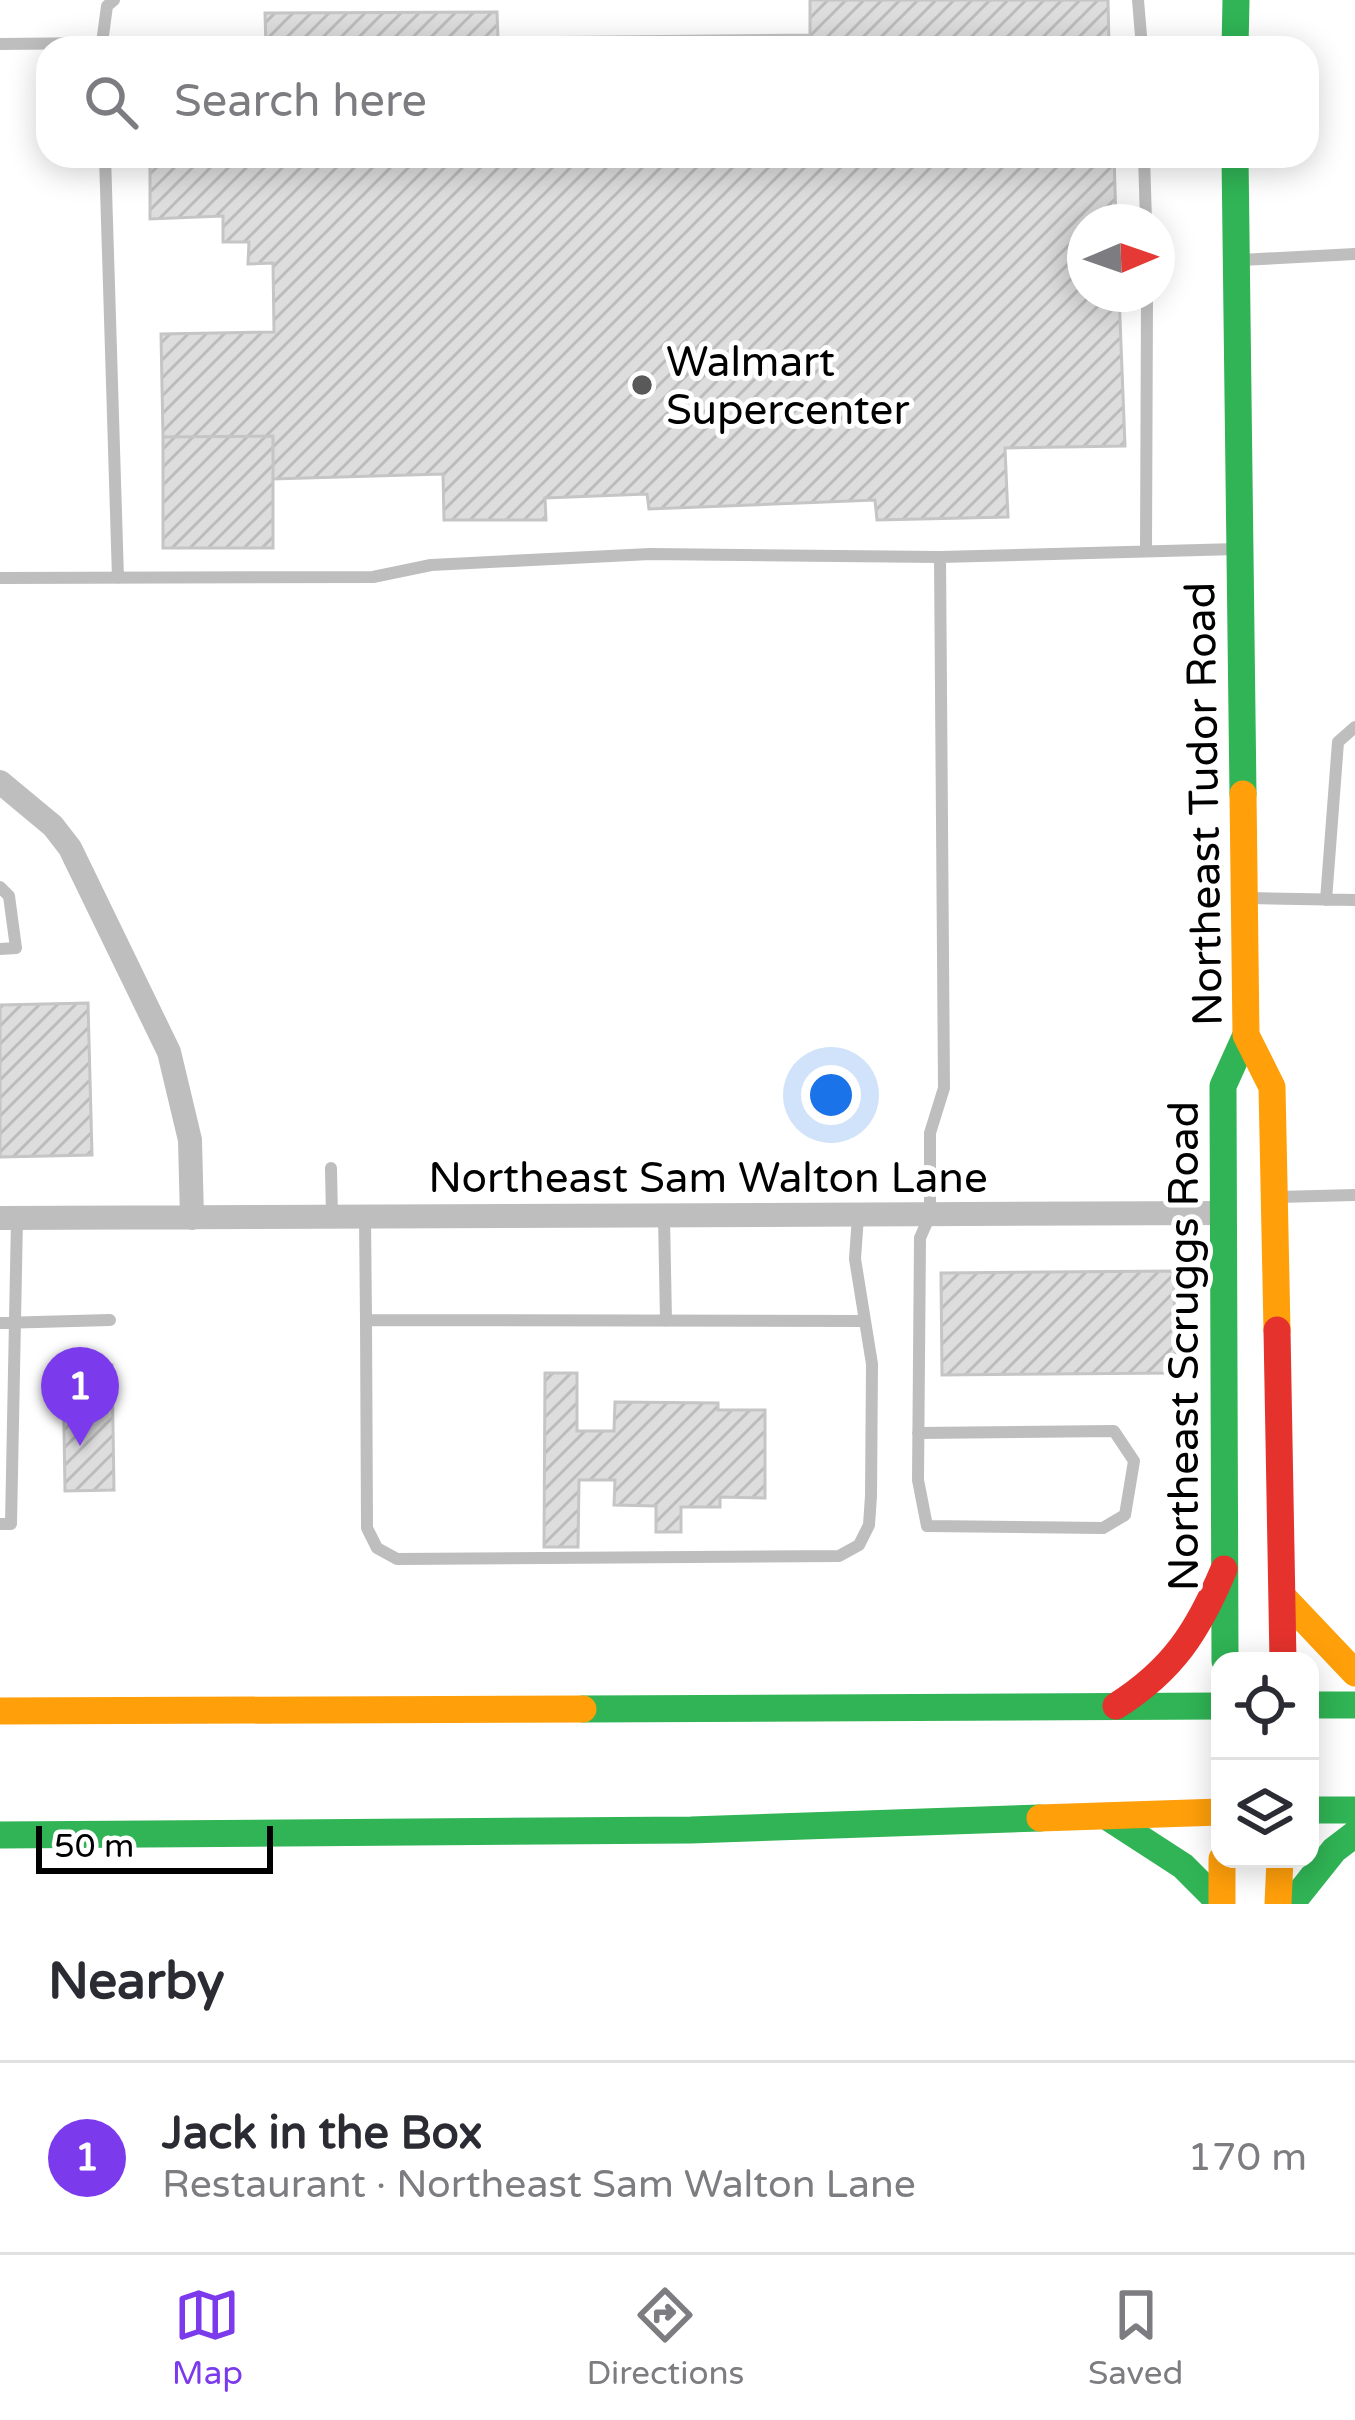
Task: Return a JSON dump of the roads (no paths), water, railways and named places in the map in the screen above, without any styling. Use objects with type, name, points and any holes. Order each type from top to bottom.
[{"type":"main road","points":[[1235,36],[1236,0]]},
{"type":"main road","name":"Northeast Tudor Road","points":[[1235,168],[1246,1035],[1272,1087],[1278,1197],[1283,1652]]},
{"type":"main road","name":"Northeast Scruggs Road","points":[[1225,1652],[1223,1086],[1246,1035]]},
{"type":"main road","points":[[1223,1146],[1237,1176],[1250,1188],[1278,1197]]},
{"type":"main road","points":[[1223,1213],[1250,1230],[1280,1300]]},
{"type":"main road","points":[[1116,1706],[1168,1674],[1193,1643],[1224,1569]]},
{"type":"main road","points":[[1283,1597],[1355,1672]]},
{"type":"main road","points":[[1319,1705],[1355,1705]]},
{"type":"main road","points":[[0,1711],[1211,1706]]},
{"type":"main road","points":[[1319,1810],[1355,1810]]},
{"type":"main road","points":[[0,1835],[692,1830],[1211,1812]]},
{"type":"main road","points":[[1109,1818],[1166,1851],[1200,1878],[1221,1904]]},
{"type":"main road","points":[[1291,1904],[1334,1850],[1355,1834]]},
{"type":"main road","points":[[1221,1904],[1222,1868]]},
{"type":"main road","points":[[1278,1904],[1280,1868]]},
{"type":"street","points":[[0,782],[53,826],[70,848],[169,1052],[190,1139],[192,1218]]},
{"type":"street","name":"Northeast Sam Walton Lane","points":[[8,1219],[1223,1213]]},
{"type":"lane","points":[[103,36],[107,6],[114,0]]},
{"type":"lane","points":[[1138,0],[1141,36]]},
{"type":"lane","points":[[0,44],[36,44]]},
{"type":"lane","points":[[106,168],[118,578]]},
{"type":"lane","points":[[1144,168],[1145,204]]},
{"type":"lane","points":[[1234,260],[1355,254]]},
{"type":"lane","points":[[1146,551],[1147,312]]},
{"type":"lane","points":[[0,578],[373,578],[431,565],[650,554],[940,557],[1238,549]]},
{"type":"lane","points":[[918,1433],[1114,1431],[1134,1461],[1126,1515],[1103,1528],[927,1526],[918,1480],[918,1433],[920,1238],[930,1216],[930,1133],[944,1088],[940,557]]},
{"type":"lane","points":[[1327,900],[1339,742],[1355,727]]},
{"type":"lane","points":[[0,887],[9,896],[16,948],[0,949]]},
{"type":"lane","points":[[1243,898],[1355,900]]},
{"type":"lane","points":[[331,1168],[332,1218]]},
{"type":"lane","points":[[1278,1197],[1355,1195]]},
{"type":"lane","points":[[664,1216],[666,1321]]},
{"type":"lane","points":[[365,1217],[367,1528],[377,1548],[398,1559],[839,1556],[859,1545],[869,1526],[872,1364],[855,1258],[857,1216]]},
{"type":"lane","points":[[0,1524],[11,1524],[15,1322],[8,1219]]},
{"type":"lane","points":[[0,1323],[110,1320]]},
{"type":"lane","points":[[366,1320],[866,1321]]},
{"type":"place","name":"Walmart Supercenter","points":[[642,385]]},
{"type":"place","name":"Jack in the Box","points":[[80,1446]]}]
